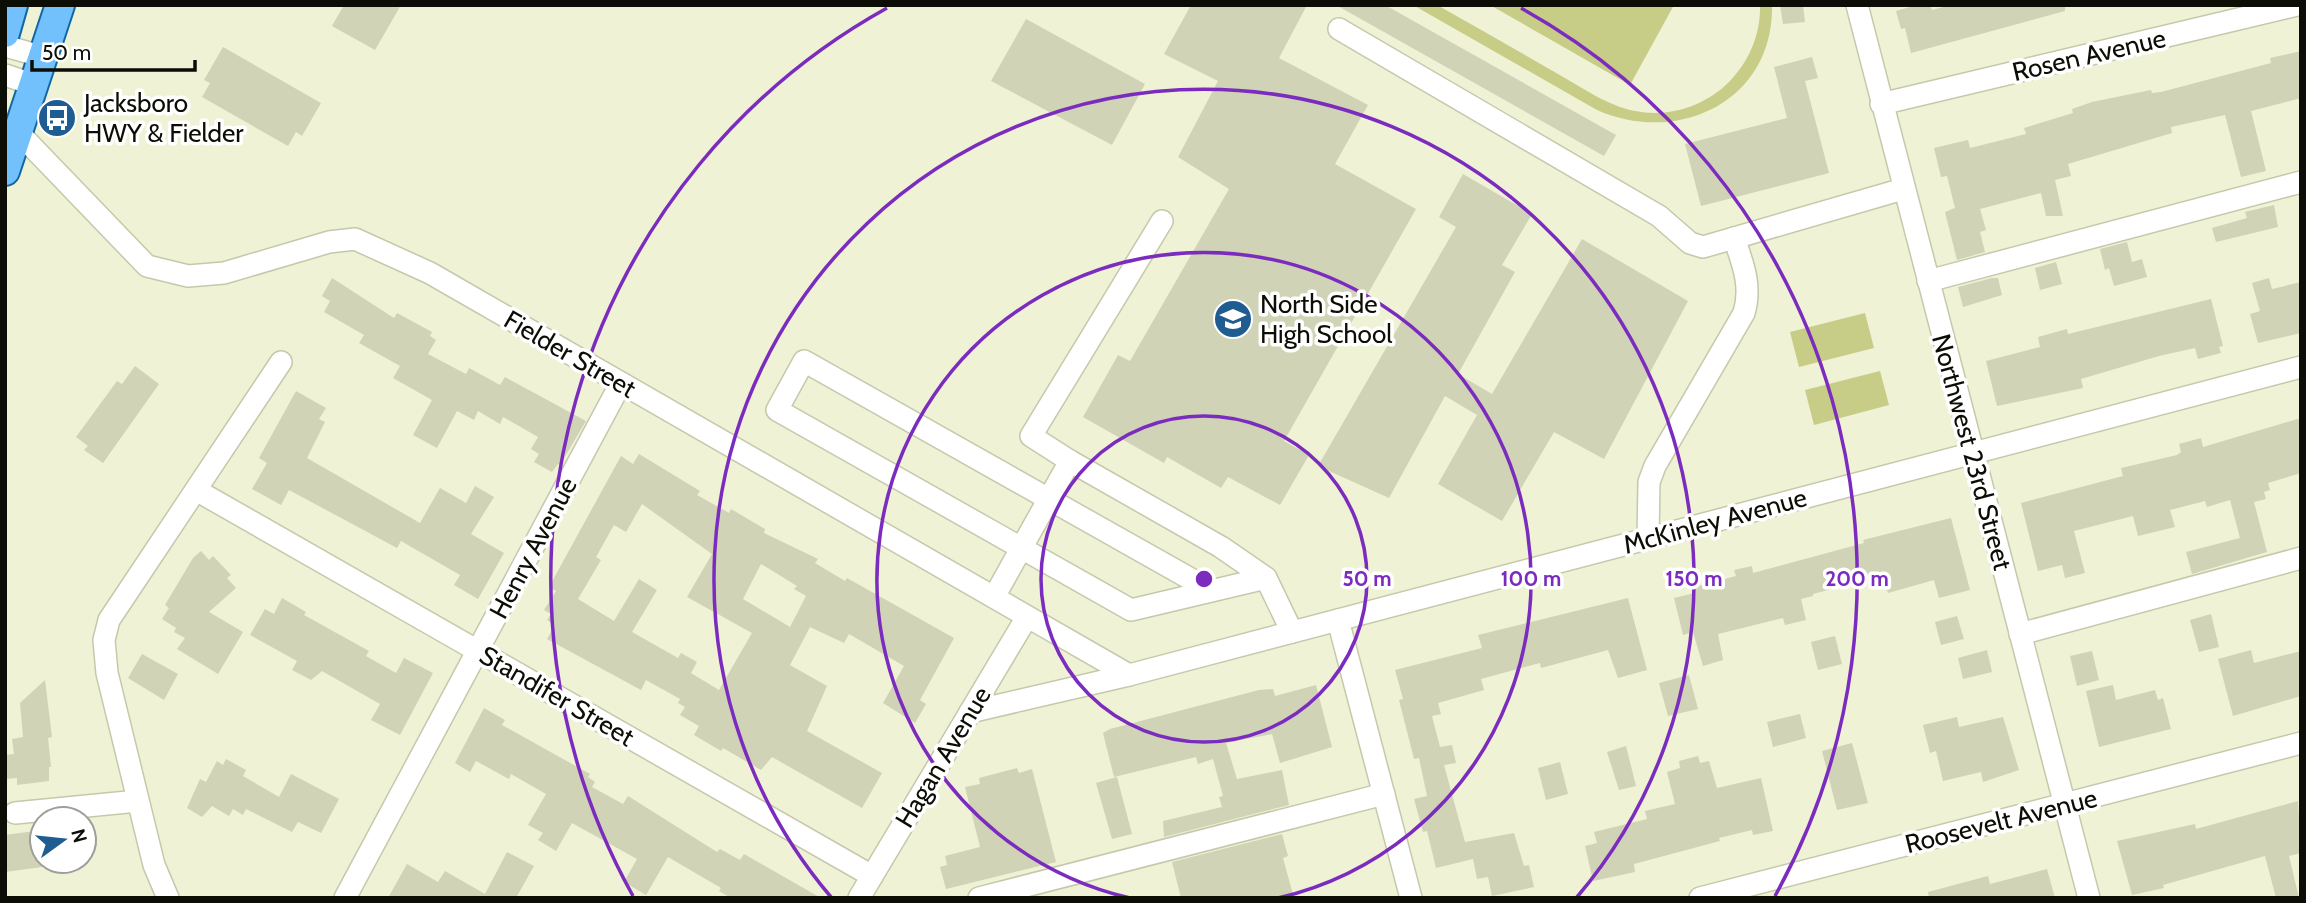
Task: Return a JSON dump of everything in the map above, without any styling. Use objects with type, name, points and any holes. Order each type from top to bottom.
[{"type":"main road","points":[[5,33],[13,5]]},
{"type":"main road","points":[[5,171],[60,5]]},
{"type":"street","name":"Northwest 23rd Street","points":[[1857,5],[2089,898]]},
{"type":"street","name":"Rosen Avenue","points":[[1881,104],[2297,5]]},
{"type":"street","points":[[1339,29],[1659,216],[1690,243],[1703,247],[1903,189]]},
{"type":"street","points":[[5,46],[44,57]]},
{"type":"street","points":[[5,75],[35,85]]},
{"type":"street","name":"Fielder Street","points":[[18,132],[146,266],[188,276],[224,273],[329,242],[355,239],[430,273],[1129,675]]},
{"type":"street","points":[[1928,281],[2301,182]]},
{"type":"street","points":[[1162,221],[1031,436],[1221,547],[1266,578],[1292,632]]},
{"type":"street","points":[[1648,538],[1649,482],[1655,466],[1744,313],[1749,296],[1746,273],[1734,238]]},
{"type":"street","points":[[1212,590],[804,361],[776,410],[1131,610],[1266,578]]},
{"type":"street","points":[[168,898],[154,865],[138,801],[107,674],[104,640],[109,620],[281,362]]},
{"type":"street","name":"McKinley Avenue","points":[[970,712],[1129,675],[2301,367]]},
{"type":"street","name":"Henry Avenue","points":[[345,898],[621,383]]},
{"type":"street","points":[[994,597],[1070,461]]},
{"type":"street","name":"Standifer Street","points":[[196,490],[872,876]]},
{"type":"street","points":[[2020,634],[2301,558]]},
{"type":"street","name":"Hagan Avenue","points":[[859,898],[1027,617]]},
{"type":"street","points":[[1338,620],[1411,898]]},
{"type":"street","name":"Roosevelt Avenue","points":[[1700,898],[2301,744]]},
{"type":"street","points":[[979,898],[1384,794]]},
{"type":"street","points":[[15,813],[138,801]]},
{"type":"green space","points":[[1413,5],[1437,5],[1605,101],[1635,111],[1661,113],[1698,104],[1729,82],[1752,47],[1760,5],[1772,5],[1768,39],[1757,67],[1739,90],[1716,107],[1688,118],[1659,122],[1628,120],[1597,110]]},
{"type":"green space","points":[[1490,5],[1674,5],[1630,85]]},
{"type":"green space","points":[[1865,313],[1874,348],[1799,367],[1790,332]]},
{"type":"green space","points":[[1880,371],[1889,405],[1814,425],[1805,390]]},
{"type":"building","points":[[344,5],[401,5],[375,50],[332,26]]},
{"type":"building","points":[[1191,5],[1307,5],[1279,58],[1368,105],[1335,164],[1416,209],[1284,441],[1309,455],[1280,505],[1228,477],[1221,488],[1167,457],[1164,463],[1083,417],[1118,355],[1130,361],[1229,189],[1178,157],[1218,81],[1164,54]]},
{"type":"building","points":[[1336,5],[1385,5],[1616,135],[1604,156]]},
{"type":"building","points":[[1780,5],[1803,5],[1805,22],[1783,24]]},
{"type":"building","points":[[1917,5],[1930,5],[1932,10],[1951,5],[2065,5],[2065,11],[1911,53],[1905,28],[1901,29],[1896,11]]},
{"type":"building","points":[[1026,19],[1145,84],[1112,145],[991,81]]},
{"type":"building","points":[[223,47],[321,103],[302,136],[296,132],[288,146],[202,97],[210,83],[204,80]]},
{"type":"building","points":[[2301,51],[2301,98],[2251,111],[2266,171],[2241,177],[2225,115],[2171,127],[2172,133],[2068,164],[2071,176],[2055,180],[2063,216],[2046,216],[2041,193],[1980,209],[1986,230],[1980,232],[1985,252],[1957,260],[1945,212],[1955,208],[1947,176],[1941,177],[1934,148],[1968,140],[1970,148],[2026,134],[2024,128],[2073,113],[2072,109],[2092,102],[2151,90],[2152,93],[2161,92],[2271,63],[2270,58]]},
{"type":"building","points":[[1812,57],[1818,78],[1805,81],[1829,173],[1701,206],[1685,144],[1787,118],[1774,67]]},
{"type":"building","points":[[1463,174],[1532,214],[1502,265],[1515,272],[1458,374],[1492,394],[1582,239],[1688,301],[1604,459],[1554,432],[1502,521],[1438,484],[1477,415],[1445,396],[1389,498],[1318,466],[1456,227],[1439,217]]},
{"type":"building","points":[[2274,205],[2278,227],[2216,242],[2212,228],[2247,218],[2245,212]]},
{"type":"building","points":[[2127,242],[2132,262],[2142,259],[2147,277],[2114,286],[2109,268],[2105,270],[2100,249]]},
{"type":"building","points":[[2056,262],[2062,284],[2040,290],[2035,268]]},
{"type":"building","points":[[332,278],[394,318],[397,313],[432,332],[430,336],[436,340],[428,354],[466,374],[469,368],[500,385],[505,377],[586,421],[560,465],[552,472],[534,462],[539,454],[531,449],[538,437],[503,417],[500,424],[478,411],[474,420],[457,411],[437,448],[413,435],[432,400],[393,378],[400,366],[359,343],[364,335],[324,312],[330,301],[322,296]]},
{"type":"building","points":[[1998,278],[2002,295],[1963,307],[1958,287]]},
{"type":"building","points":[[2269,278],[2272,289],[2301,282],[2301,333],[2258,343],[2250,314],[2260,311],[2252,283]]},
{"type":"building","points":[[2211,299],[2223,346],[2219,347],[2221,353],[2198,359],[2195,348],[2159,356],[2081,379],[2083,388],[1997,406],[1986,361],[2040,347],[2038,337],[2067,329],[2068,334]]},
{"type":"building","points":[[135,366],[159,384],[103,463],[84,450],[88,446],[76,437],[117,381],[122,384]]},
{"type":"building","points":[[296,391],[326,408],[319,419],[325,422],[307,458],[420,523],[440,488],[466,503],[475,486],[494,497],[471,534],[504,553],[478,599],[454,585],[460,575],[401,541],[397,548],[289,490],[281,505],[252,489],[267,463],[259,458]]},
{"type":"building","points":[[2301,418],[2301,473],[2268,483],[2270,490],[2264,492],[2266,499],[2254,502],[2267,552],[2192,574],[2186,552],[2240,538],[2230,500],[2207,507],[2205,501],[2170,510],[2175,527],[2138,536],[2133,516],[2074,531],[2085,573],[2065,578],[2062,565],[2038,571],[2021,503],[2123,476],[2121,468],[2177,455],[2181,452],[2179,444],[2201,438],[2203,447]]},
{"type":"building","points":[[639,454],[700,491],[697,495],[729,513],[731,509],[765,529],[764,533],[818,559],[815,563],[845,581],[847,578],[954,638],[920,700],[926,704],[915,723],[883,703],[904,666],[849,634],[844,643],[810,627],[790,665],[827,686],[807,731],[882,773],[862,808],[772,757],[761,770],[723,748],[721,751],[694,735],[699,726],[680,715],[685,707],[678,703],[680,699],[646,680],[641,690],[547,639],[555,625],[547,620],[551,614],[544,610],[556,591],[549,587],[621,456],[633,464]],"holes":[[[642,504],[712,554],[687,597],[752,633],[719,690],[691,673],[697,662],[681,653],[678,658],[632,632],[657,590],[639,579],[614,621],[578,599],[601,560],[596,557],[614,525],[626,532]],[[761,564],[797,586],[794,589],[806,596],[790,627],[743,599]]]},
{"type":"building","points":[[1951,518],[1970,590],[1939,598],[1934,580],[1888,593],[1885,584],[1875,586],[1873,578],[1813,594],[1801,599],[1806,620],[1785,625],[1783,618],[1718,634],[1723,660],[1703,666],[1693,632],[1683,635],[1674,598],[1695,593],[1694,587],[1736,576],[1734,570],[1752,566],[1753,573],[1864,543],[1863,540]]},
{"type":"building","points":[[201,551],[209,560],[213,556],[231,575],[227,578],[236,588],[209,612],[243,632],[218,674],[177,649],[185,638],[174,632],[176,628],[162,619],[169,608],[165,605],[193,558]]},
{"type":"building","points":[[282,598],[306,612],[304,615],[369,651],[366,656],[396,673],[404,658],[433,673],[400,735],[371,720],[380,704],[322,671],[311,680],[292,670],[297,661],[250,635],[265,609],[274,614]]},
{"type":"building","points":[[1628,598],[1647,670],[1618,678],[1608,650],[1541,668],[1540,663],[1481,679],[1484,690],[1438,703],[1441,714],[1432,716],[1440,747],[1452,745],[1456,763],[1444,765],[1465,842],[1514,833],[1524,866],[1529,865],[1534,887],[1492,896],[1488,877],[1477,879],[1473,859],[1436,868],[1427,831],[1423,832],[1414,799],[1427,796],[1419,758],[1414,759],[1399,700],[1403,699],[1395,670],[1482,648],[1478,635]]},
{"type":"building","points":[[2211,614],[2219,647],[2199,652],[2190,620]]},
{"type":"building","points":[[1957,616],[1964,639],[1941,645],[1935,622]]},
{"type":"building","points":[[1835,636],[1842,664],[1818,670],[1811,642]]},
{"type":"building","points":[[1987,650],[1992,672],[1963,679],[1958,658]]},
{"type":"building","points":[[2251,650],[2254,663],[2301,651],[2301,696],[2233,716],[2218,659]]},
{"type":"building","points":[[2092,651],[2099,680],[2077,686],[2070,656]]},
{"type":"building","points":[[142,654],[178,674],[164,700],[128,678]]},
{"type":"building","points":[[1689,675],[1698,709],[1668,716],[1659,683]]},
{"type":"building","points":[[45,680],[52,737],[48,738],[51,767],[49,781],[17,785],[17,778],[5,779],[5,755],[14,754],[12,739],[23,737],[20,703]]},
{"type":"building","points":[[1316,685],[1332,747],[1280,763],[1272,734],[1226,743],[1237,779],[1282,770],[1289,805],[1164,837],[1163,821],[1222,807],[1219,797],[1223,796],[1213,759],[1198,764],[1196,757],[1114,777],[1103,733],[1110,729],[1259,690],[1273,689],[1275,696]]},
{"type":"building","points":[[2113,685],[2116,700],[2155,690],[2158,700],[2163,698],[2171,729],[2099,747],[2086,691]]},
{"type":"building","points":[[484,708],[505,720],[502,725],[590,774],[588,777],[595,782],[592,787],[623,804],[628,796],[717,852],[720,849],[740,860],[744,854],[821,898],[731,898],[719,891],[721,888],[668,857],[646,895],[624,882],[637,859],[572,823],[556,851],[538,840],[543,833],[528,825],[546,794],[511,774],[509,779],[476,761],[470,772],[455,763]]},
{"type":"building","points":[[1800,714],[1806,738],[1773,747],[1767,722]]},
{"type":"building","points":[[1957,717],[1959,727],[2003,717],[2019,770],[1983,782],[1981,772],[1943,781],[1936,751],[1930,753],[1923,725]]},
{"type":"building","points":[[1852,743],[1868,803],[1837,810],[1822,751]]},
{"type":"building","points":[[1626,746],[1636,786],[1619,790],[1607,752]]},
{"type":"building","points":[[1698,756],[1700,763],[1709,761],[1717,788],[1761,778],[1773,831],[1753,835],[1752,830],[1719,838],[1720,841],[1634,864],[1635,872],[1593,881],[1585,846],[1597,843],[1594,832],[1647,819],[1645,811],[1675,804],[1667,772],[1680,768],[1679,761]]},
{"type":"building","points":[[226,759],[246,770],[243,776],[279,797],[291,774],[339,799],[321,833],[298,822],[292,832],[246,809],[243,815],[233,809],[229,816],[212,806],[202,817],[187,808],[200,779],[206,782],[217,761],[223,765]]},
{"type":"building","points":[[1560,762],[1568,794],[1546,800],[1538,768]]},
{"type":"building","points":[[1017,768],[1019,773],[1032,769],[1056,862],[946,889],[940,867],[947,865],[945,856],[980,847],[965,787],[980,784],[979,778]]},
{"type":"building","points":[[1117,777],[1132,834],[1112,839],[1096,783]]},
{"type":"building","points":[[2298,801],[2301,853],[2289,856],[2299,898],[2276,898],[2265,856],[2163,885],[2164,888],[2132,895],[2117,841],[2195,824],[2196,829]]},
{"type":"building","points":[[28,832],[28,869],[5,872],[5,835]]},
{"type":"building","points":[[1282,834],[1288,856],[1283,858],[1294,898],[1181,898],[1172,862]]},
{"type":"building","points":[[507,852],[534,866],[516,898],[388,898],[407,864],[438,882],[445,871],[485,894]]},
{"type":"building","points":[[2047,869],[2055,898],[1929,898],[1928,892],[1988,876],[1990,884]]},
{"type":"place","name":"Jacksboro HWY & Fielder","points":[[57,118]]},
{"type":"place","name":"North Side High School","points":[[1233,319]]}]
